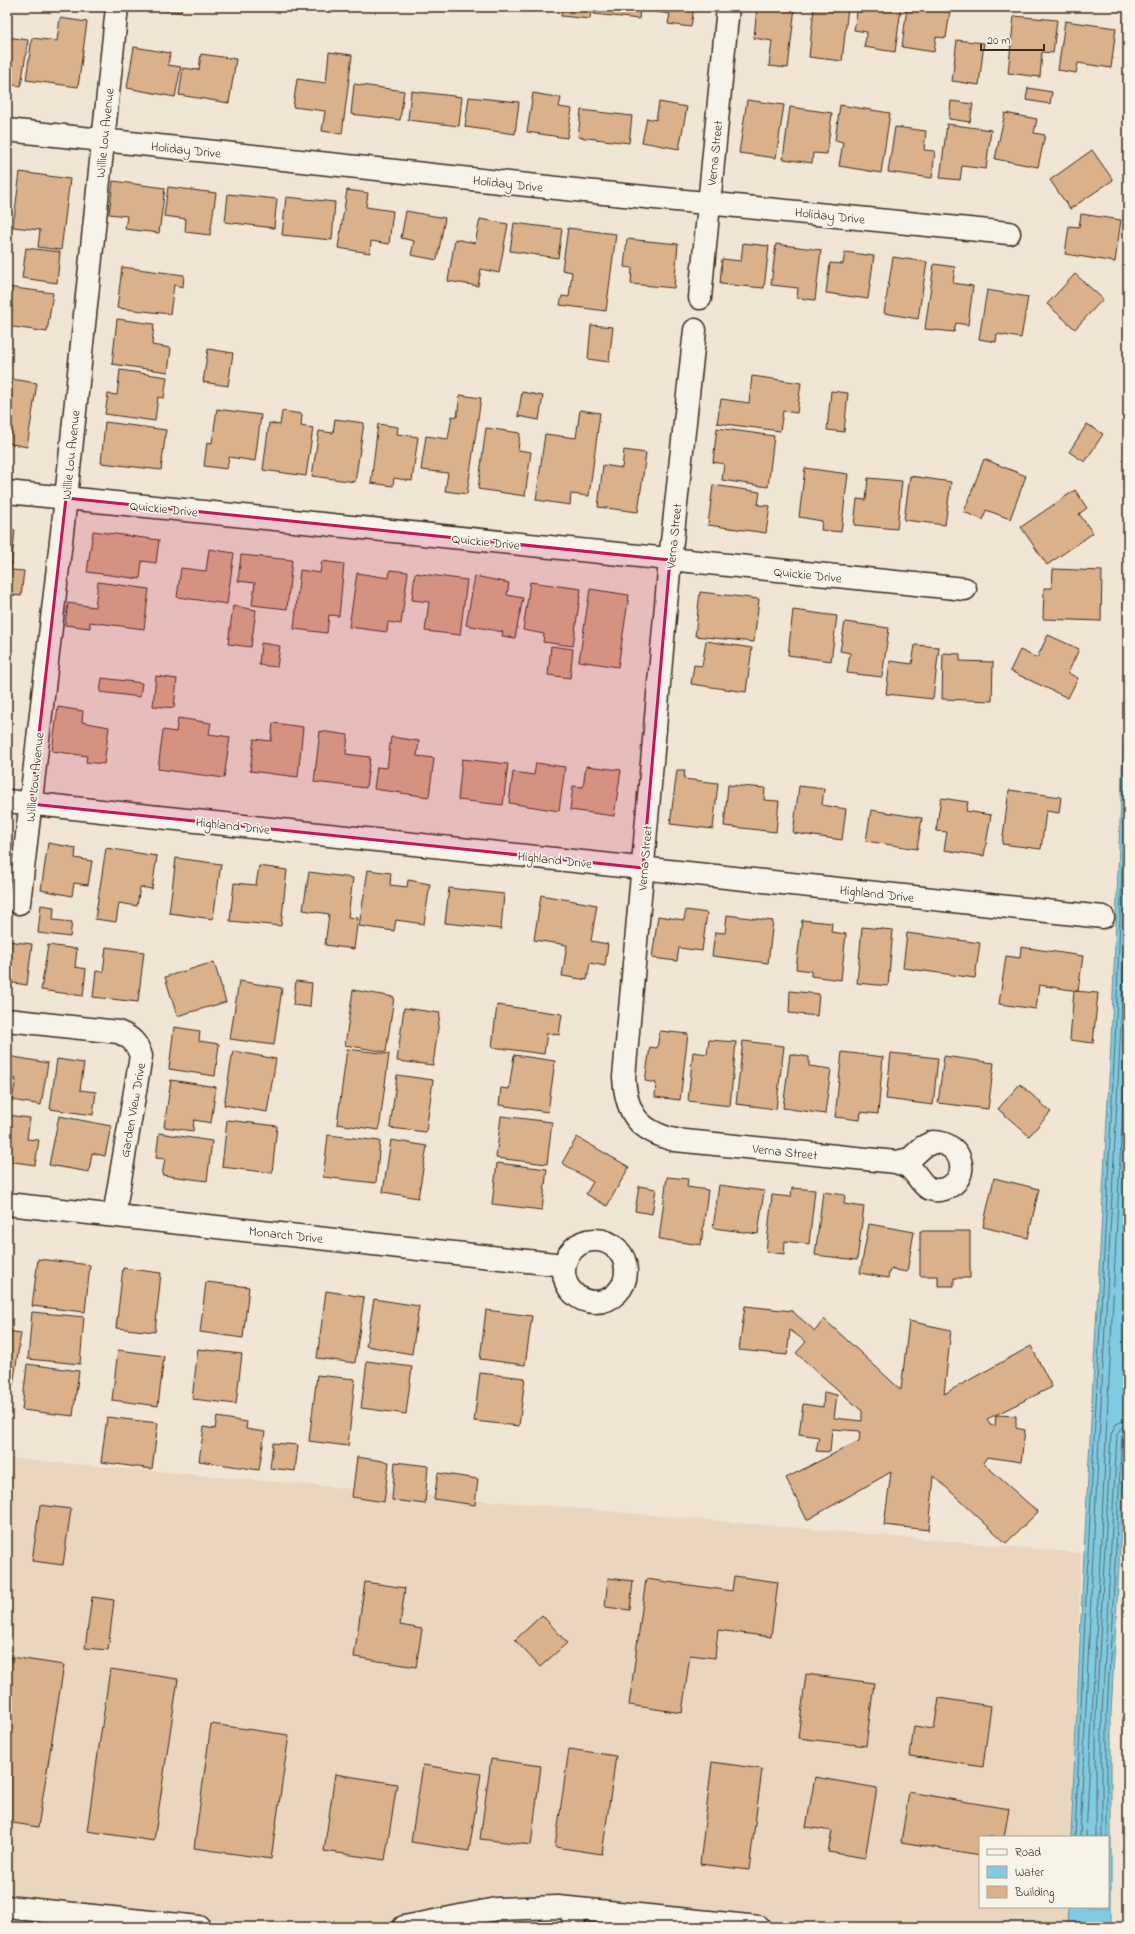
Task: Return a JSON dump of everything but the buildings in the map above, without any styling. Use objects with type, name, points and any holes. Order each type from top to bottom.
[{"type":"street","name":"Willie Lou Avenue","points":[[20,903],[66,498],[117,7]]},
{"type":"street","name":"Verna Street","points":[[700,298],[728,7]]},
{"type":"street","name":"Holiday Drive","points":[[7,130],[1009,233]]},
{"type":"street","name":"Verna Street","points":[[695,330],[670,560],[624,1077],[625,1096],[637,1120],[648,1130],[659,1136],[675,1140],[896,1162]]},
{"type":"street","name":"Quickie Drive","points":[[7,492],[965,589]]},
{"type":"street","name":"Highland Drive","points":[[7,801],[1103,917]]},
{"type":"street","name":"Garden View Drive","points":[[7,1020],[118,1032],[129,1036],[138,1045],[141,1056],[114,1215]]},
{"type":"street","name":"Monarch Drive","points":[[7,1204],[564,1265]]},
{"type":"street","points":[[7,1907],[199,1927]]},
{"type":"street","points":[[404,1927],[496,1909],[558,1907],[573,1918],[759,1927]]},
{"type":"highlighted area","points":[[66,498],[670,560],[643,868],[31,804]]},
{"type":"shaded area","points":[[7,1458],[1081,1553],[1071,1836],[979,1836],[979,1908],[1069,1908],[1068,1927],[7,1927]]},
{"type":"water","points":[[1128,627],[1128,1398],[1111,1713],[1111,1927],[1067,1927],[1068,1908],[1109,1908],[1109,1836],[1071,1836],[1084,1553],[1111,1043]]}]
